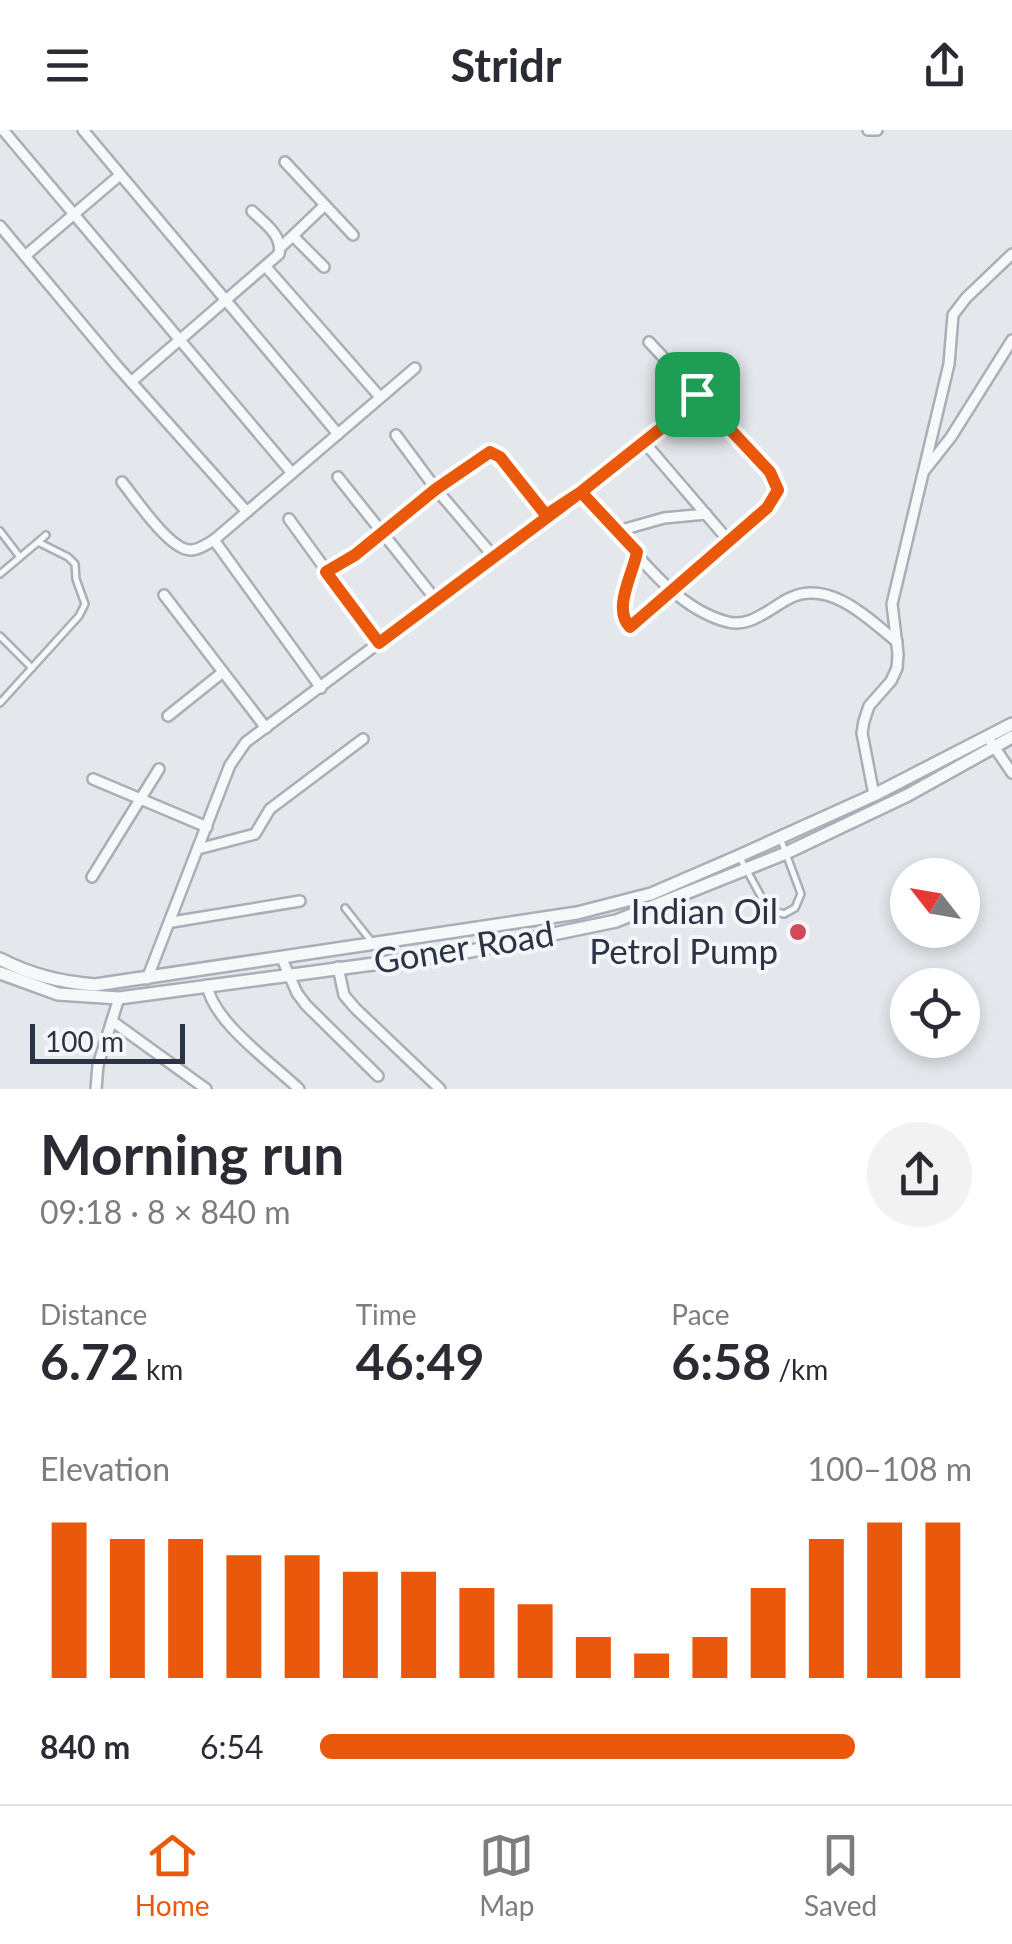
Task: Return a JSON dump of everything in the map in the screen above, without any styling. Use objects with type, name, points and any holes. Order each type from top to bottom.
[{"type":"street","points":[[3,130],[292,473]]},
{"type":"street","points":[[83,130],[338,434]]},
{"type":"street","points":[[868,130],[877,130]]},
{"type":"street","points":[[285,162],[353,234]]},
{"type":"street","points":[[25,256],[120,175]]},
{"type":"street","points":[[131,382],[266,268],[281,247],[325,206]]},
{"type":"street","points":[[252,211],[276,235],[281,247]]},
{"type":"street","points":[[0,226],[247,512]]},
{"type":"street","points":[[292,236],[324,267]]},
{"type":"street","points":[[874,795],[862,734],[864,721],[897,668],[892,604],[949,364],[953,315],[1012,254]]},
{"type":"street","points":[[266,268],[380,397]]},
{"type":"street","points":[[923,472],[951,437],[1012,340]]},
{"type":"street","points":[[637,552],[622,607],[630,627],[767,508],[778,490],[770,472],[650,342]]},
{"type":"street","points":[[122,482],[172,543],[196,550],[214,540],[415,368]]},
{"type":"street","points":[[147,994],[147,980],[236,754],[581,492],[697,394]]},
{"type":"street","points":[[396,435],[494,557]]},
{"type":"street","points":[[644,442],[728,540]]},
{"type":"street","points":[[326,572],[490,452],[500,457],[546,515]]},
{"type":"street","points":[[338,478],[436,600]]},
{"type":"street","points":[[581,492],[692,608],[729,622],[746,622],[804,594],[840,599],[897,642]]},
{"type":"street","points":[[618,530],[664,518],[706,514]]},
{"type":"street","points":[[289,520],[379,643]]},
{"type":"street","points":[[214,540],[322,688]]},
{"type":"street","points":[[164,595],[266,728]]},
{"type":"street","points":[[168,716],[223,672]]},
{"type":"street","name":"Goner Road","points":[[0,973],[58,994],[119,998],[520,943],[616,920],[786,853],[908,794],[1012,724]]},
{"type":"street","name":"Goner Road","points":[[0,959],[24,972],[95,985],[578,913],[651,894],[991,741],[1012,738]]},
{"type":"street","points":[[198,849],[256,834],[270,809],[362,739]]},
{"type":"street","points":[[991,741],[1012,773]]},
{"type":"street","points":[[92,877],[160,769]]},
{"type":"street","points":[[93,779],[207,827]]},
{"type":"street","points":[[172,922],[300,901]]},
{"type":"street","points":[[517,922],[520,943]]},
{"type":"street","points":[[282,959],[306,1005],[378,1076]]},
{"type":"street","points":[[338,967],[341,987],[355,1008],[438,1088]]},
{"type":"street","points":[[96,1089],[98,1065],[122,982]]},
{"type":"street","points":[[207,985],[210,999],[223,1018],[299,1089]]},
{"type":"street","points":[[112,1021],[206,1089]]},
{"type":"lane","points":[[0,532],[20,557]]},
{"type":"lane","points":[[0,574],[46,535]]},
{"type":"lane","points":[[0,704],[80,616],[84,604],[75,564],[38,542]]},
{"type":"lane","points":[[0,636],[32,668]]},
{"type":"lane","points":[[738,856],[768,909],[784,914],[795,908],[801,894],[780,838]]},
{"type":"lane","points":[[344,908],[374,944]]},
{"type":"place","name":"Indian Oil Petrol Pump","points":[[798,932]]},
{"type":"route","points":[[697,394],[664,426],[581,492],[379,643],[326,572],[355,555],[485,454],[496,453],[546,515],[581,492],[637,552],[622,607],[626,624],[637,624],[767,508],[778,490],[770,472],[697,394]]}]
